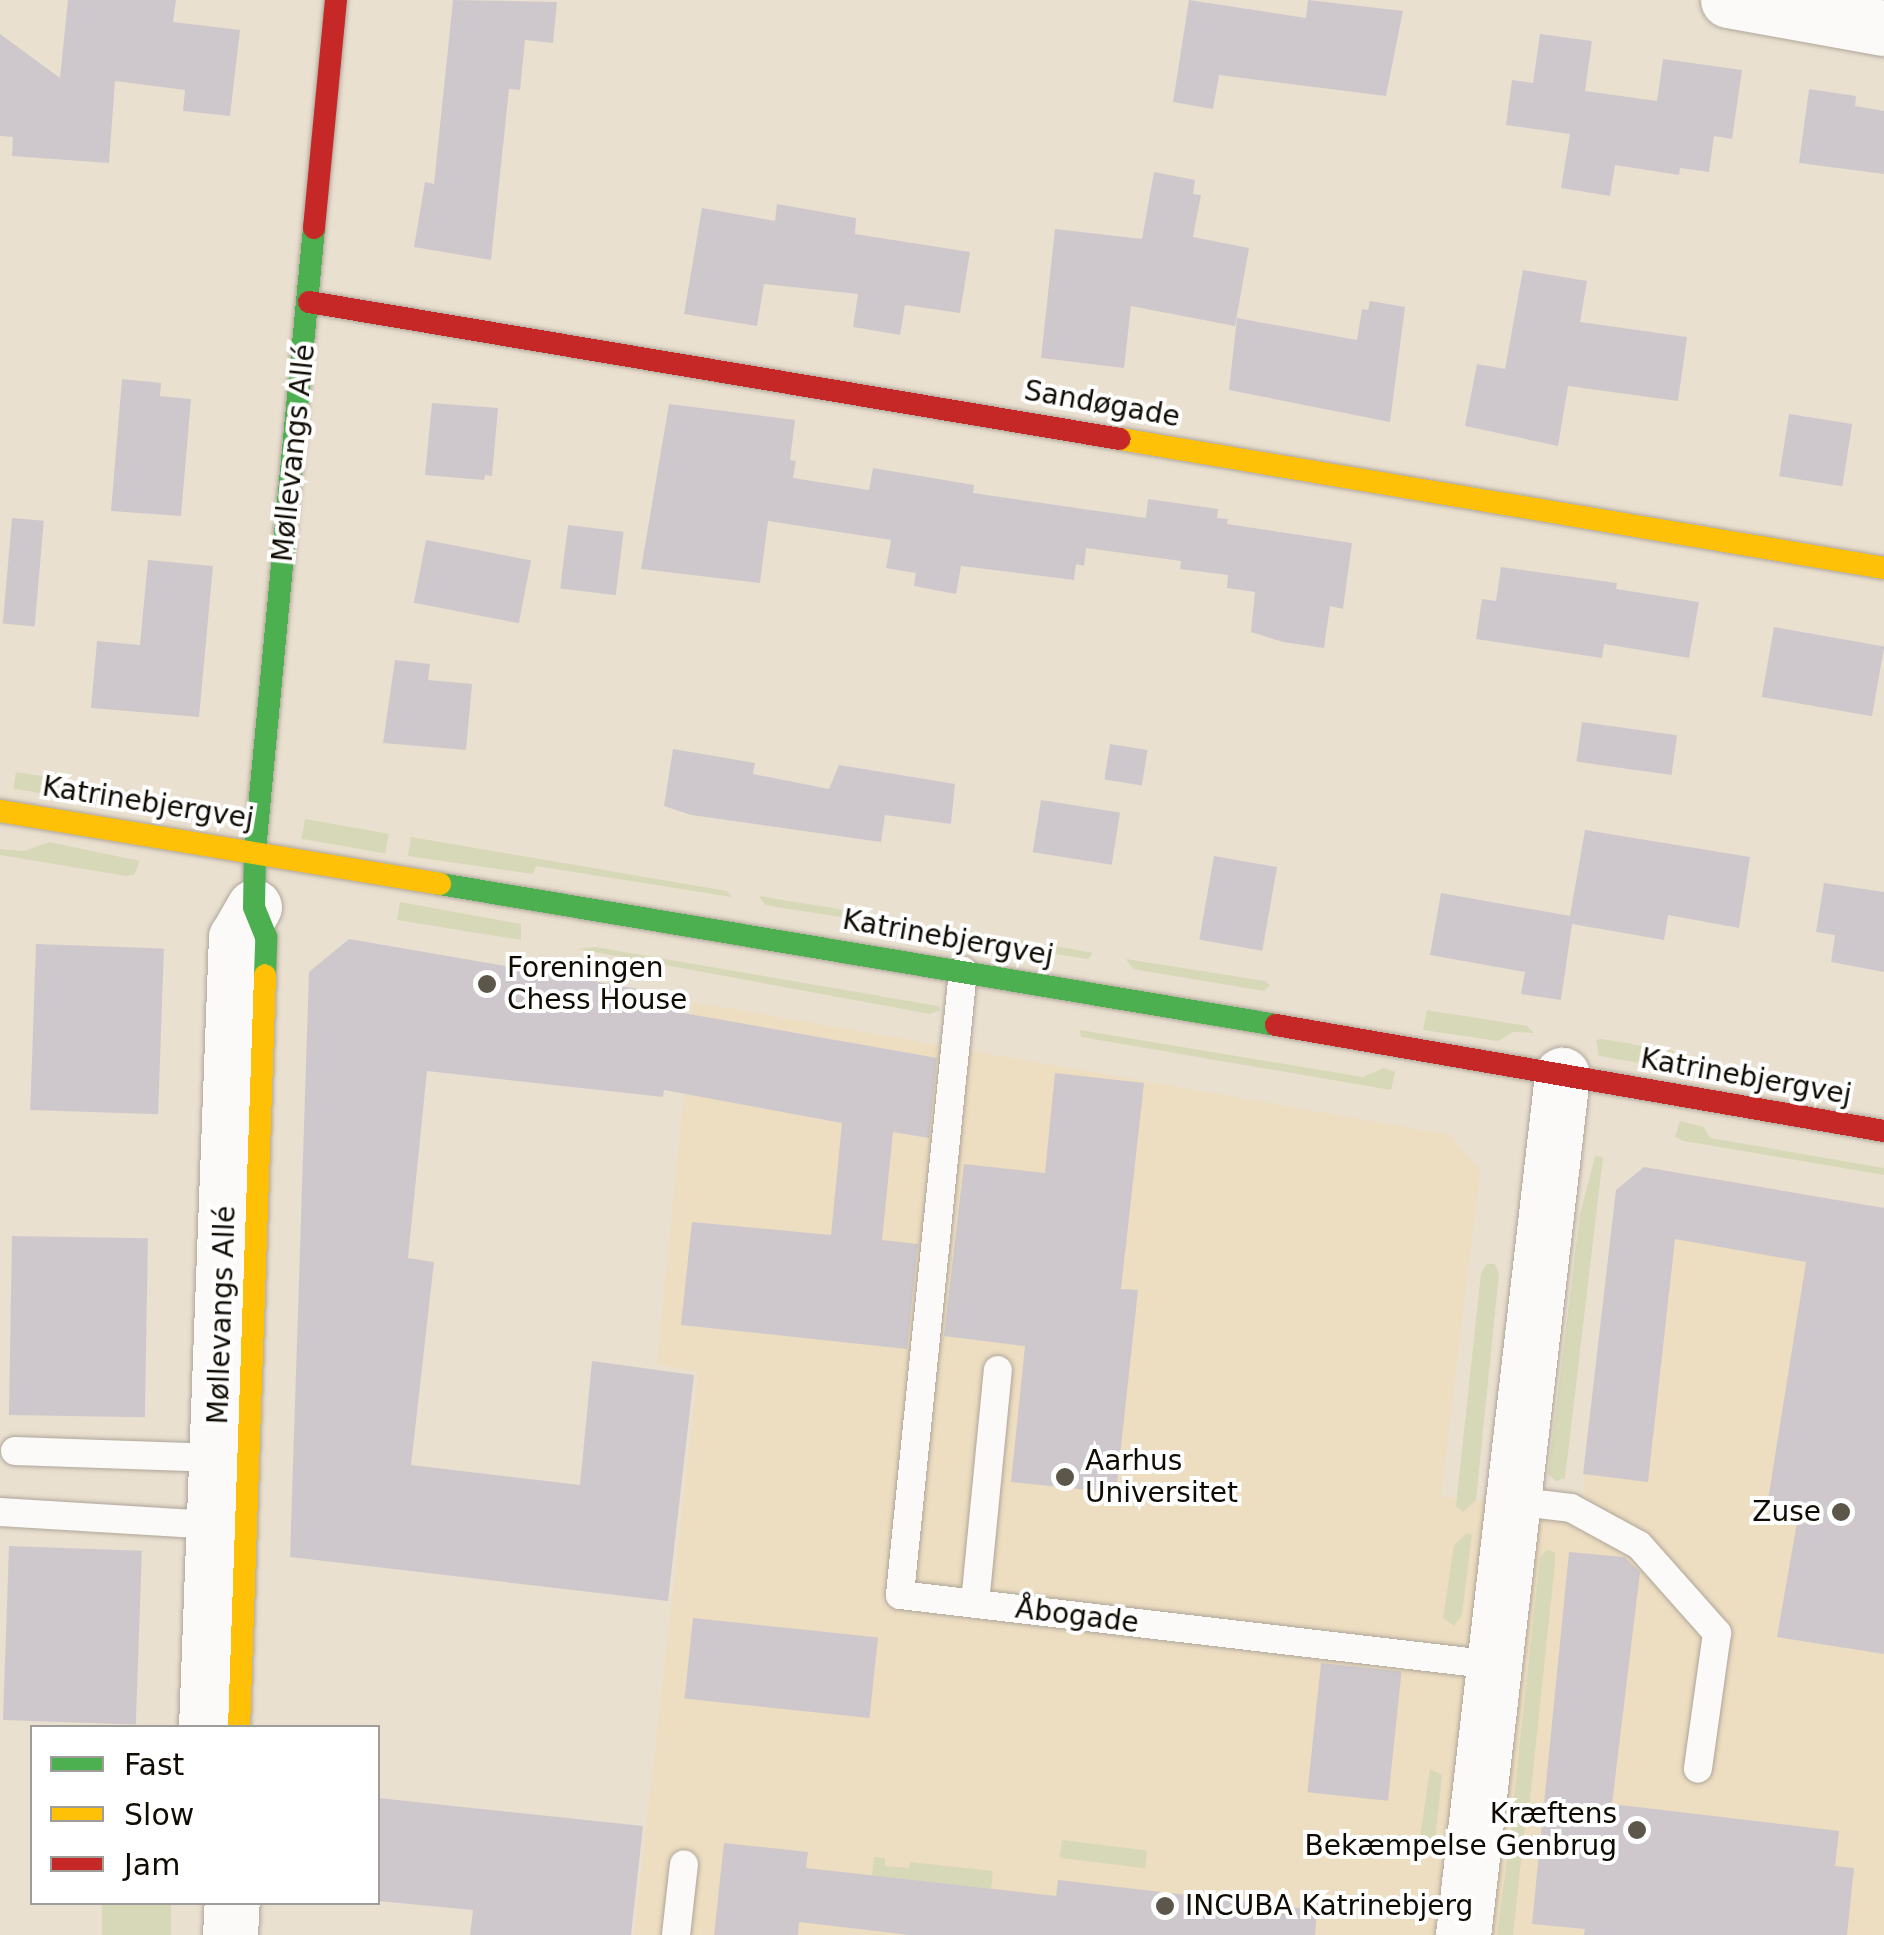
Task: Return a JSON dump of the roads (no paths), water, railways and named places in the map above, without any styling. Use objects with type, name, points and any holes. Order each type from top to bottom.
[{"type":"street","name":"Møllevangs Allé","points":[[239,1725],[266,937],[254,907],[256,850],[336,0]]},
{"type":"street","points":[[1728,0],[1884,28]]},
{"type":"street","name":"Sandøgade","points":[[309,302],[1884,568]]},
{"type":"street","name":"Katrinebjergvej","points":[[0,810],[256,850],[1884,1132]]},
{"type":"street","name":"Møllevangs Allé","points":[[206,1725],[236,938],[254,907]]},
{"type":"street","points":[[1463,1935],[1562,1075]]},
{"type":"street","points":[[198,1935],[199,1905]]},
{"type":"street","points":[[230,1935],[232,1905]]},
{"type":"lane","name":"Åbogade","points":[[963,971],[961,1030],[921,1354],[900,1595],[1494,1665]]},
{"type":"lane","points":[[974,1604],[998,1370]]},
{"type":"lane","points":[[14,1451],[217,1458]]},
{"type":"lane","points":[[1512,1501],[1571,1508],[1639,1545],[1716,1633],[1698,1770]]},
{"type":"lane","points":[[0,1512],[215,1525]]},
{"type":"lane","points":[[676,1935],[684,1864]]},
{"type":"place","name":"Foreningen Chess House","points":[[487,984]]},
{"type":"place","name":"Aarhus Universitet","points":[[1065,1477]]},
{"type":"place","name":"Zuse","points":[[1841,1512]]},
{"type":"place","name":"Kræftens Bekæmpelse Genbrug","points":[[1637,1830]]},
{"type":"place","name":"INCUBA Katrinebjerg","points":[[1165,1906]]}]
